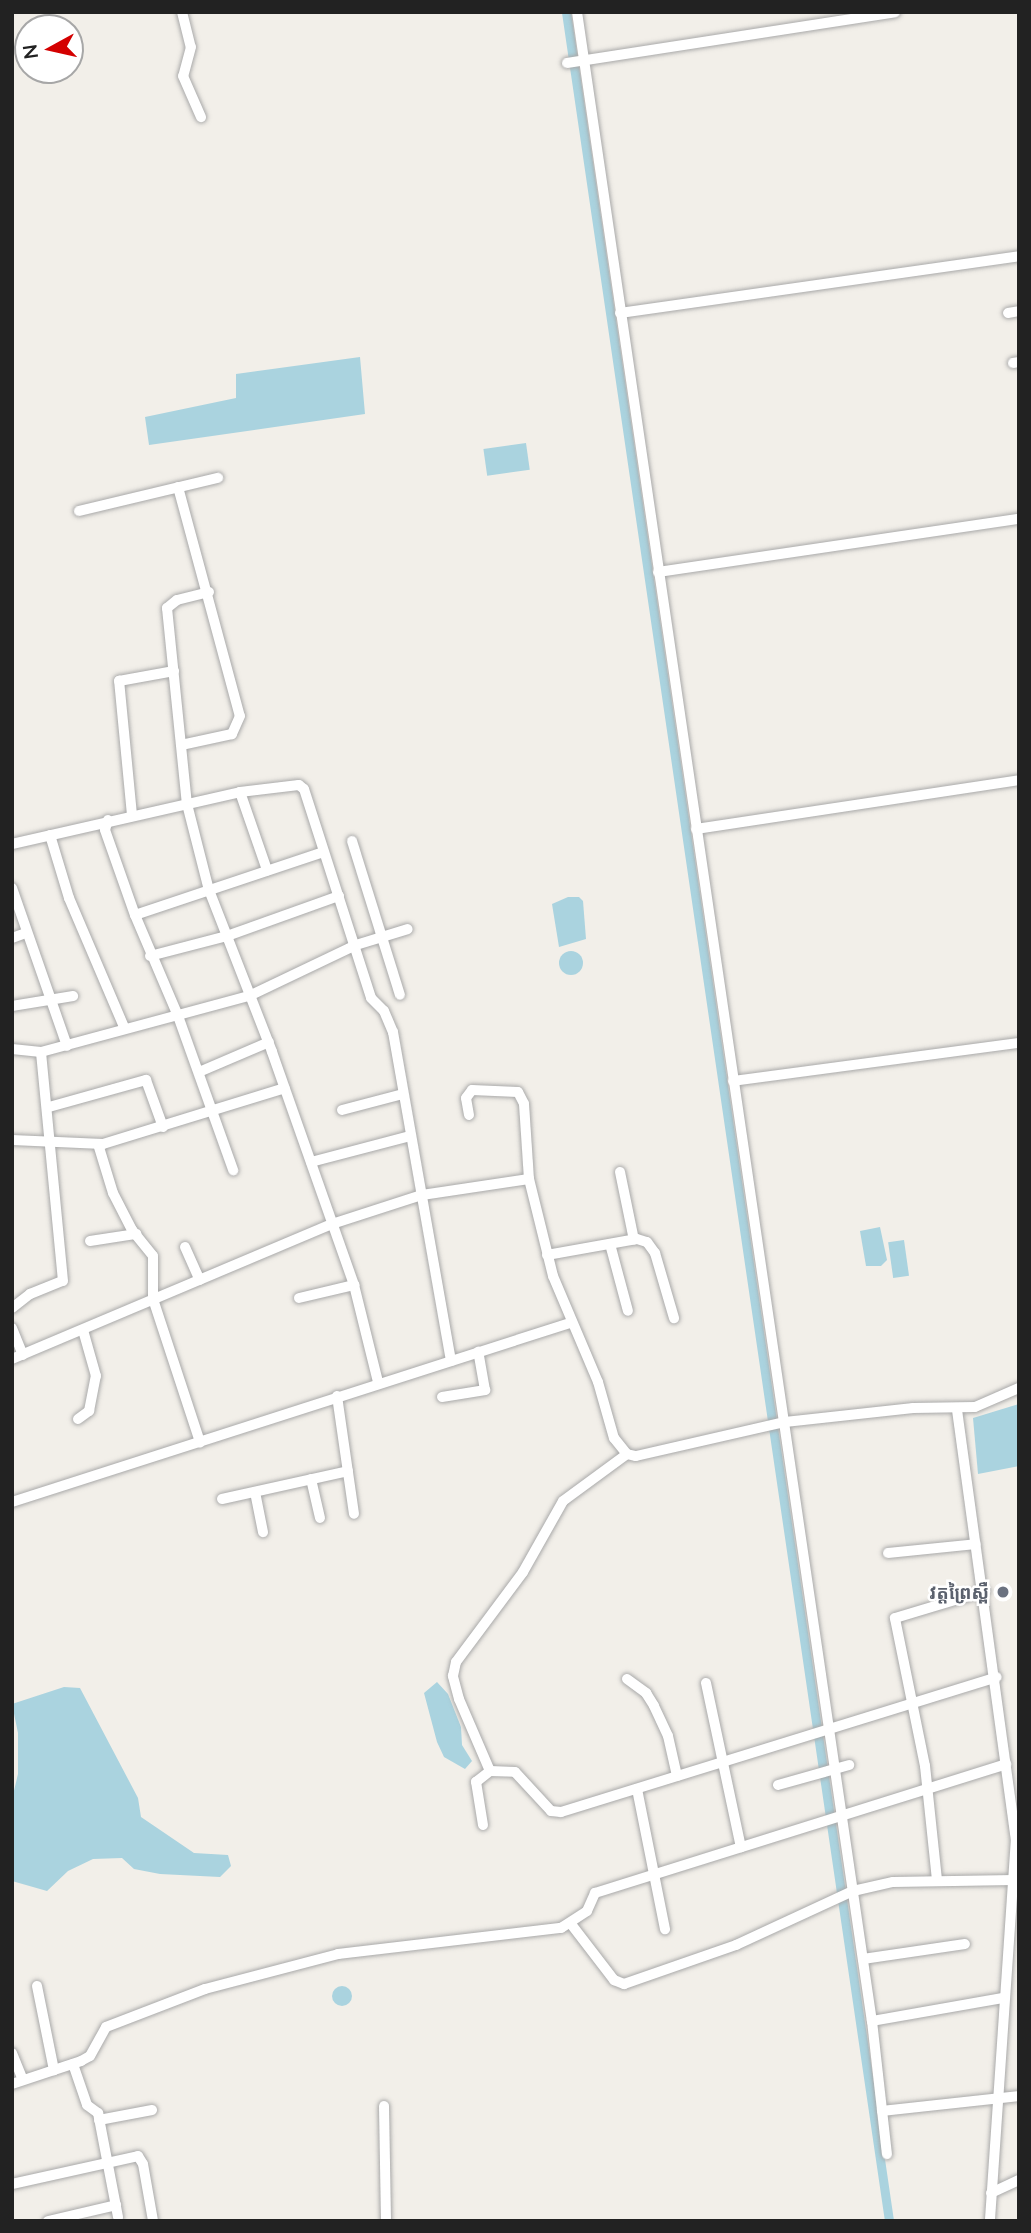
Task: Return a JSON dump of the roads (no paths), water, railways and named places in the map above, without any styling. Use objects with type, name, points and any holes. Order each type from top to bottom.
[{"type":"street","points":[[182,12],[191,47],[183,76],[201,117]]},
{"type":"street","points":[[577,12],[576,62],[620,313],[733,1081],[777,1424],[834,1815],[846,1895],[863,1959],[872,2021],[887,2154]]},
{"type":"street","points":[[576,62],[895,12]]},
{"type":"street","points":[[620,313],[1019,256]]},
{"type":"street","points":[[79,511],[218,478]]},
{"type":"street","points":[[178,487],[209,592],[240,716],[238,727],[232,734],[181,745]]},
{"type":"street","points":[[657,572],[1019,519]]},
{"type":"street","points":[[209,592],[168,605],[187,804],[209,890],[269,1042],[354,1285],[377,1382]]},
{"type":"street","points":[[132,815],[119,681],[174,671]]},
{"type":"street","points":[[696,829],[1019,780]]},
{"type":"street","points":[[12,844],[240,792],[299,785],[356,945],[370,998],[384,1011],[393,1032],[451,1361]]},
{"type":"street","points":[[240,792],[267,870]]},
{"type":"street","points":[[108,820],[105,830],[135,915],[150,956],[178,1016],[233,1170]]},
{"type":"street","points":[[50,835],[69,898],[125,1029]]},
{"type":"street","points":[[352,841],[400,995]]},
{"type":"street","points":[[135,915],[323,852]]},
{"type":"street","points":[[12,888],[48,1000],[68,1045]]},
{"type":"street","points":[[150,956],[227,936],[339,896]]},
{"type":"street","points":[[12,1049],[41,1052],[249,996],[356,945],[408,929]]},
{"type":"street","points":[[12,937],[26,933]]},
{"type":"street","points":[[12,1006],[73,996]]},
{"type":"street","points":[[199,1072],[269,1042]]},
{"type":"street","points":[[733,1081],[1019,1043]]},
{"type":"street","points":[[12,1308],[30,1294],[63,1281],[47,1140],[49,1107],[41,1052]]},
{"type":"street","points":[[49,1107],[146,1080],[163,1127]]},
{"type":"street","points":[[12,1140],[98,1144],[214,1112],[285,1088]]},
{"type":"street","points":[[469,1115],[466,1098],[472,1090],[518,1091],[524,1104],[530,1179],[547,1255],[570,1323],[598,1382],[614,1438],[627,1454],[636,1456],[777,1424],[913,1408],[957,1410],[1004,1398],[1019,1388]]},
{"type":"street","points":[[342,1110],[403,1094]]},
{"type":"street","points":[[311,1162],[410,1136]]},
{"type":"street","points":[[98,1144],[113,1193],[136,1234],[153,1256],[153,1299],[200,1442]]},
{"type":"street","points":[[620,1172],[634,1240]]},
{"type":"street","points":[[12,1328],[18,1357],[332,1224],[422,1195],[530,1179]]},
{"type":"street","points":[[90,1241],[136,1234]]},
{"type":"street","points":[[547,1255],[634,1240],[647,1242],[655,1253],[674,1318]]},
{"type":"street","points":[[610,1244],[628,1311]]},
{"type":"street","points":[[185,1247],[200,1280]]},
{"type":"street","points":[[299,1298],[354,1285]]},
{"type":"street","points":[[12,1502],[377,1382],[570,1323]]},
{"type":"street","points":[[78,1419],[89,1411],[96,1376],[83,1330]]},
{"type":"street","points":[[442,1397],[485,1390],[478,1352]]},
{"type":"street","points":[[337,1396],[354,1514]]},
{"type":"street","points":[[957,1410],[985,1591],[1017,1838],[1002,1998],[990,2221]]},
{"type":"street","points":[[490,1771],[459,1699],[453,1676],[456,1662],[523,1572],[563,1501],[627,1454]]},
{"type":"street","points":[[222,1499],[348,1471]]},
{"type":"street","points":[[311,1479],[320,1518]]},
{"type":"street","points":[[255,1492],[263,1532]]},
{"type":"street","points":[[888,1553],[976,1544]]},
{"type":"street","points":[[937,1880],[927,1786],[895,1618],[985,1591]]},
{"type":"street","points":[[483,1825],[476,1782],[490,1771],[515,1772],[555,1812],[637,1789],[822,1728],[997,1677]]},
{"type":"street","points":[[627,1679],[646,1693],[654,1706],[668,1736],[677,1776]]},
{"type":"street","points":[[706,1683],[741,1847]]},
{"type":"street","points":[[12,2053],[18,2082],[90,2056],[106,2027],[205,1989],[338,1954],[456,1938],[547,1932],[570,1924],[587,1911],[595,1893],[834,1815],[1006,1764]]},
{"type":"street","points":[[778,1786],[849,1765]]},
{"type":"street","points":[[637,1789],[666,1929]]},
{"type":"street","points":[[570,1924],[614,1980],[624,1984],[736,1945],[846,1895],[893,1882],[1014,1880]]},
{"type":"street","points":[[863,1959],[965,1944]]},
{"type":"street","points":[[37,1986],[54,2070]]},
{"type":"street","points":[[872,2021],[1002,1998]]},
{"type":"street","points":[[73,2064],[87,2105],[98,2113],[118,2217]]},
{"type":"street","points":[[882,2111],[1019,2096]]},
{"type":"street","points":[[384,2106],[386,2221]]},
{"type":"street","points":[[99,2120],[152,2110]]},
{"type":"street","points":[[12,2184],[141,2158],[153,2221]]},
{"type":"street","points":[[991,2193],[1019,2180]]},
{"type":"street","points":[[48,2221],[116,2204]]},
{"type":"water","points":[[360,357],[365,414],[149,445],[145,417],[236,398],[236,374]]},
{"type":"water","points":[[526,443],[530,470],[487,476],[483,449]]},
{"type":"water","points":[[568,897],[579,897],[583,901],[586,939],[559,947],[552,904]]},
{"type":"water","points":[[571,951],[580,954],[583,963],[580,972],[571,975],[562,972],[559,963],[562,954]]},
{"type":"water","points":[[880,1227],[887,1260],[881,1266],[866,1266],[860,1231]]},
{"type":"water","points":[[904,1240],[909,1276],[893,1278],[888,1242]]},
{"type":"water","points":[[1019,1404],[1019,1466],[978,1474],[973,1418]]},
{"type":"water","points":[[437,1682],[448,1694],[461,1727],[462,1745],[472,1761],[465,1769],[444,1757],[437,1742],[424,1693]]},
{"type":"water","points":[[64,1687],[80,1688],[138,1798],[141,1817],[194,1853],[228,1855],[231,1866],[220,1877],[160,1874],[134,1869],[122,1858],[93,1859],[68,1871],[47,1891],[12,1881],[12,1799],[18,1774],[18,1733],[12,1704]]},
{"type":"water","points":[[342,1986],[349,1989],[352,1996],[349,2003],[342,2006],[335,2003],[332,1996],[335,1989]]},
{"type":"waterway","points":[[566,12],[889,2221]]},
{"type":"place","name":"វត្តព្រៃស្ពឺ","points":[[1003,1592]]}]
